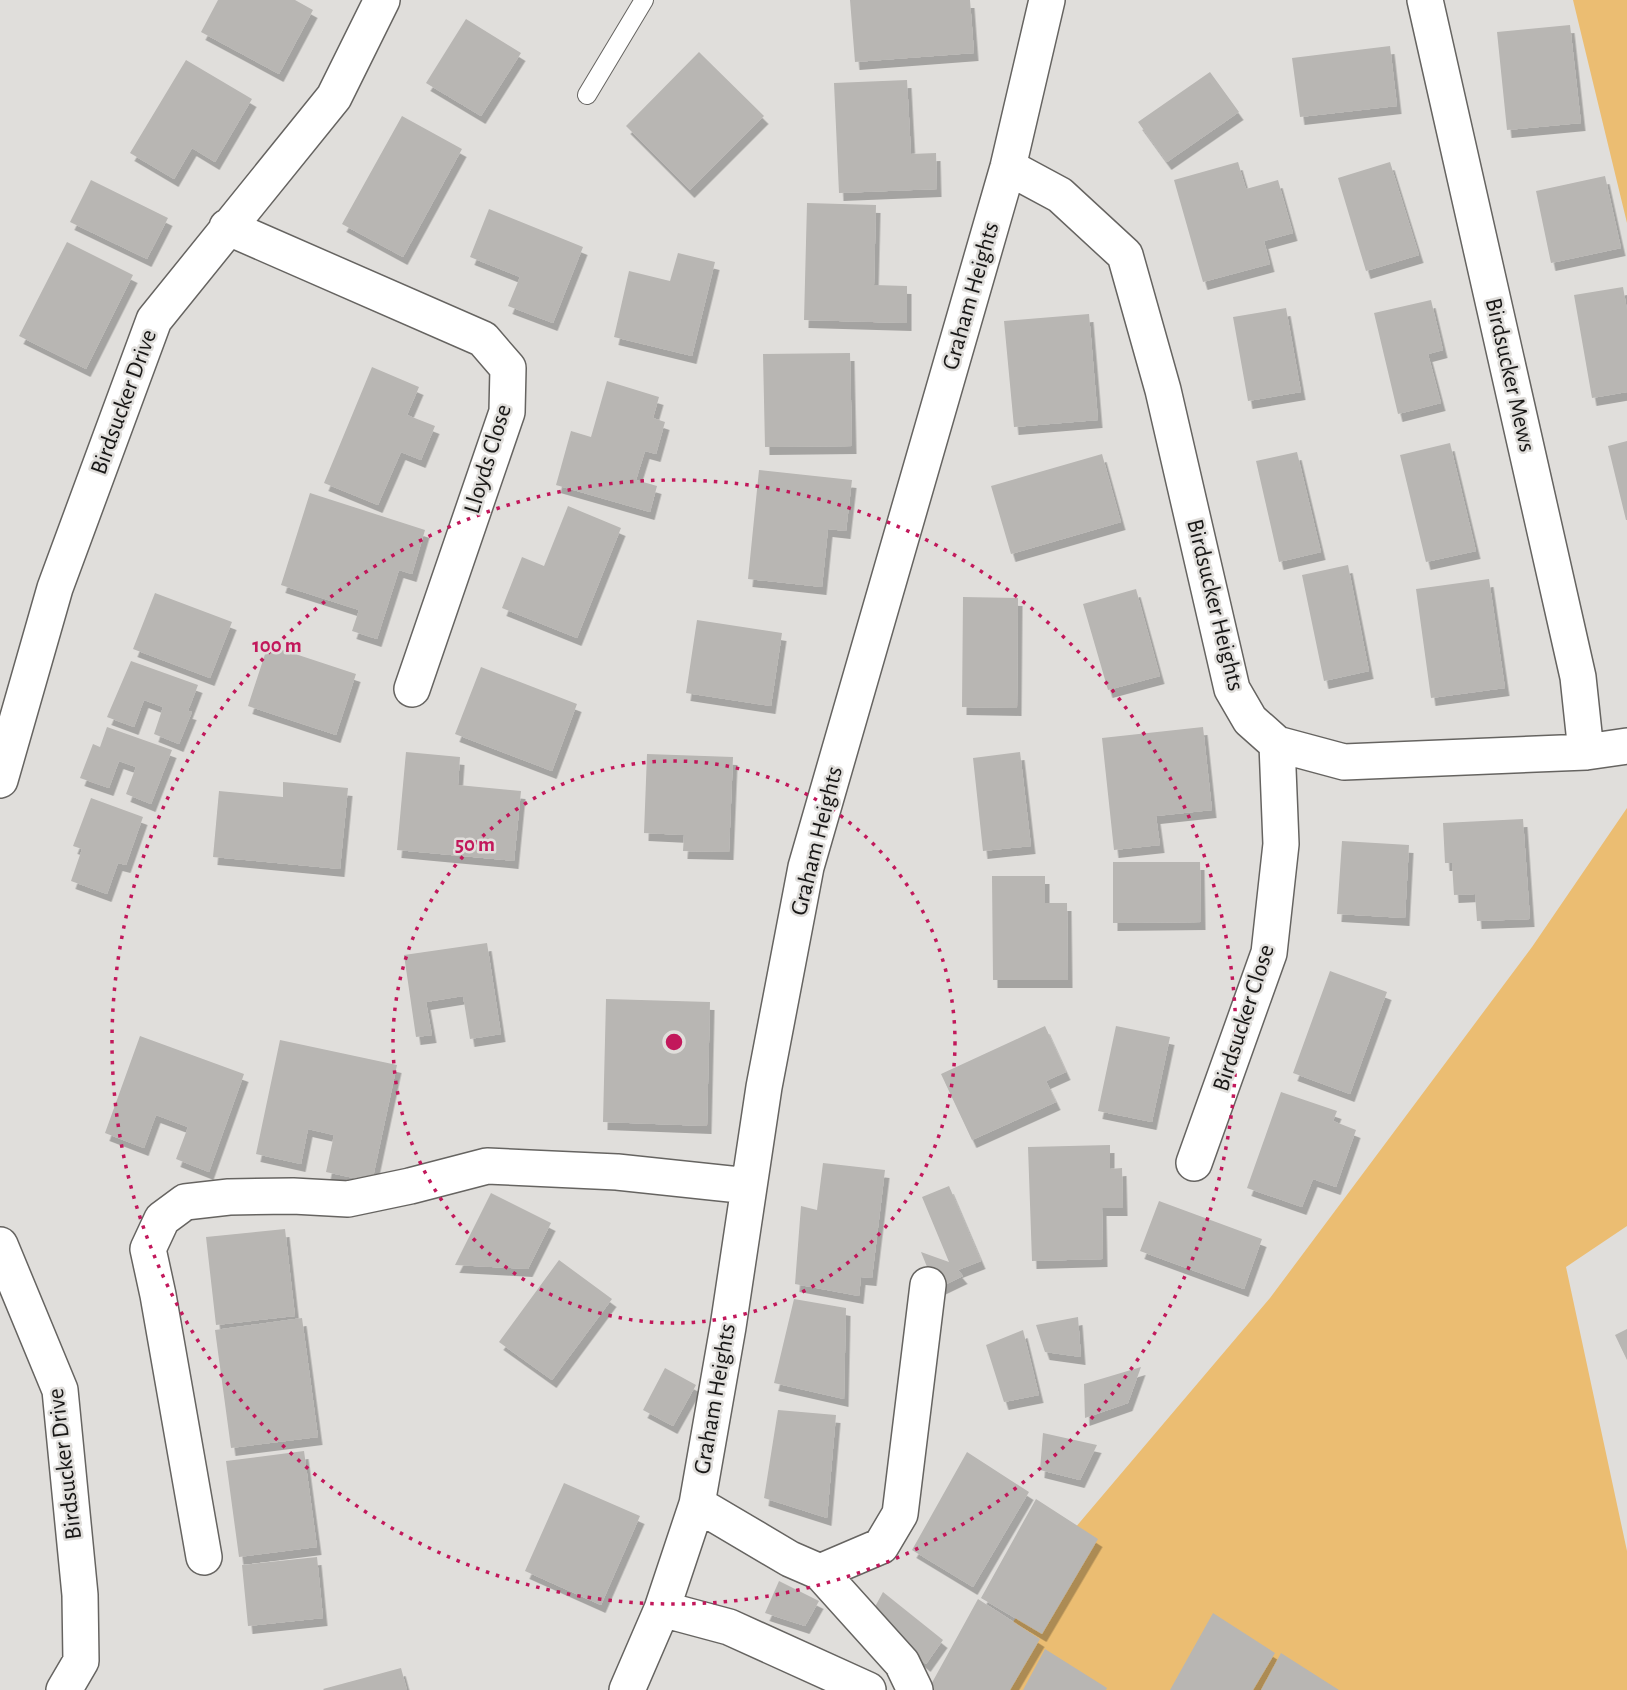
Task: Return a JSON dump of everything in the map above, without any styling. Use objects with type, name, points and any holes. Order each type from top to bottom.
[{"type":"street","name":"Birdsucker Drive","points":[[0,780],[55,588],[154,320],[334,97],[382,0]]},
{"type":"street","name":"Graham Heights","points":[[627,1690],[662,1609],[697,1504],[764,1087],[806,867],[1008,167],[1047,0]]},
{"type":"street","name":"Birdsucker Mews","points":[[1425,0],[1578,677],[1586,752]]},
{"type":"street","name":"Birdsucker Heights","points":[[1008,167],[1060,195],[1125,255],[1163,390],[1232,689],[1250,720],[1277,744],[1344,762],[1586,752],[1627,746]]},
{"type":"street","name":"Lloyds Close","points":[[227,227],[482,339],[508,368],[507,412],[412,689]]},
{"type":"street","name":"Birdsucker Close","points":[[1194,1163],[1269,953],[1281,844],[1277,744]]},
{"type":"street","points":[[204,1557],[148,1249],[162,1219],[185,1202],[229,1196],[348,1199],[487,1166],[617,1172],[749,1186]]},
{"type":"street","name":"Birdsucker Drive","points":[[0,1245],[60,1390],[80,1595],[81,1661],[64,1690]]},
{"type":"street","points":[[820,1572],[881,1546],[900,1514],[928,1285]]},
{"type":"street","points":[[697,1504],[790,1559],[820,1572],[902,1663],[915,1690]]},
{"type":"street","points":[[662,1609],[729,1628],[868,1690]]},
{"type":"lane","points":[[587,95],[644,0]]},
{"type":"shaded area","points":[[1573,0],[1627,0],[1627,223]]},
{"type":"shaded area","points":[[1627,808],[1627,1226],[1566,1267],[1627,1551],[1627,1690],[972,1690],[1058,1548],[1270,1298],[1532,947]]},
{"type":"building","points":[[218,0],[295,0],[313,10],[279,74],[201,32]]},
{"type":"building","points":[[850,0],[970,0],[974,53],[855,62]]},
{"type":"building","points":[[466,19],[521,53],[481,116],[426,83]]},
{"type":"building","points":[[1570,25],[1581,123],[1507,130],[1497,32]]},
{"type":"building","points":[[1390,46],[1397,106],[1300,117],[1292,58]]},
{"type":"building","points":[[699,52],[764,116],[690,190],[626,126]]},
{"type":"building","points":[[186,60],[252,99],[215,162],[192,148],[174,179],[130,153]]},
{"type":"building","points":[[1210,72],[1239,112],[1167,162],[1138,122]]},
{"type":"building","points":[[907,80],[911,154],[936,153],[937,189],[839,193],[834,83]]},
{"type":"building","points":[[402,116],[462,149],[403,257],[342,224]]},
{"type":"building","points":[[1238,162],[1246,189],[1278,180],[1293,233],[1264,241],[1270,264],[1203,282],[1174,180]]},
{"type":"building","points":[[1390,162],[1419,255],[1366,271],[1338,178]]},
{"type":"building","points":[[1605,176],[1621,248],[1551,263],[1536,191]]},
{"type":"building","points":[[91,180],[168,218],[147,259],[70,222]]},
{"type":"building","points":[[807,203],[876,205],[874,285],[907,286],[907,323],[804,320]]},
{"type":"building","points":[[489,209],[583,247],[553,323],[508,306],[520,277],[470,257]]},
{"type":"building","points":[[67,242],[133,275],[86,369],[19,336]]},
{"type":"building","points":[[678,253],[715,262],[692,356],[614,337],[629,271],[670,281]]},
{"type":"building","points":[[1623,287],[1627,310],[1627,392],[1592,398],[1574,295]]},
{"type":"building","points":[[1431,300],[1443,350],[1428,354],[1441,403],[1398,414],[1374,313]]},
{"type":"building","points":[[1286,308],[1301,392],[1248,401],[1233,317]]},
{"type":"building","points":[[1089,314],[1098,420],[1014,427],[1004,321]]},
{"type":"building","points":[[850,353],[852,446],[765,447],[763,354]]},
{"type":"building","points":[[372,367],[419,387],[407,415],[435,426],[421,460],[401,452],[378,505],[324,483]]},
{"type":"building","points":[[607,381],[659,397],[653,418],[665,422],[656,454],[645,451],[636,480],[657,486],[650,512],[556,485],[571,431],[591,437]]},
{"type":"building","points":[[1627,441],[1627,520],[1626,520],[1608,446]]},
{"type":"building","points":[[1450,443],[1476,551],[1426,562],[1400,455]]},
{"type":"building","points":[[1297,452],[1321,552],[1279,562],[1256,461]]},
{"type":"building","points":[[1102,454],[1121,522],[1011,554],[991,486]]},
{"type":"building","points":[[759,470],[852,480],[846,531],[828,529],[822,587],[748,579]]},
{"type":"building","points":[[310,493],[425,530],[412,574],[399,570],[377,639],[352,631],[359,610],[281,585]]},
{"type":"building","points":[[568,506],[621,528],[577,638],[502,608],[522,557],[544,566]]},
{"type":"building","points":[[1348,565],[1369,671],[1324,681],[1302,575]]},
{"type":"building","points":[[1489,579],[1505,688],[1431,698],[1416,589]]},
{"type":"building","points":[[1136,589],[1160,676],[1108,690],[1083,604]]},
{"type":"building","points":[[155,593],[232,622],[210,678],[133,649]]},
{"type":"building","points":[[963,597],[1018,598],[1017,708],[962,707]]},
{"type":"building","points":[[697,620],[782,633],[771,706],[686,693]]},
{"type":"building","points":[[268,645],[356,674],[336,735],[248,706]]},
{"type":"building","points":[[131,661],[198,685],[188,711],[192,712],[179,744],[154,734],[163,707],[144,700],[134,727],[107,717]]},
{"type":"building","points":[[481,667],[577,704],[552,771],[455,734]]},
{"type":"building","points":[[107,727],[172,750],[151,804],[126,794],[136,767],[119,761],[109,788],[80,778],[93,744],[100,747]]},
{"type":"building","points":[[1203,727],[1212,810],[1156,816],[1160,845],[1114,850],[1102,738]]},
{"type":"building","points":[[406,752],[460,757],[458,785],[521,791],[514,861],[397,850]]},
{"type":"building","points":[[1020,752],[1031,846],[983,851],[973,758]]},
{"type":"building","points":[[647,754],[733,757],[729,852],[683,851],[684,835],[644,833]]},
{"type":"building","points":[[283,782],[348,788],[340,869],[213,857],[219,791],[283,797]]},
{"type":"building","points":[[91,798],[143,817],[126,865],[118,863],[107,894],[71,881],[82,849],[73,846]]},
{"type":"building","points":[[1523,819],[1530,919],[1477,921],[1475,894],[1454,895],[1452,863],[1445,863],[1443,823]]},
{"type":"building","points":[[1342,841],[1409,845],[1405,918],[1337,914]]},
{"type":"building","points":[[1113,862],[1200,862],[1201,922],[1113,923]]},
{"type":"building","points":[[992,876],[1045,876],[1045,903],[1067,903],[1068,980],[993,980]]},
{"type":"building","points":[[487,943],[501,1034],[470,1039],[463,996],[426,1002],[432,1035],[416,1037],[404,955]]},
{"type":"building","points":[[1330,971],[1387,992],[1350,1094],[1293,1073]]},
{"type":"building","points":[[606,999],[710,1002],[707,1126],[603,1122]]},
{"type":"building","points":[[1045,1026],[1066,1072],[1046,1081],[1056,1102],[972,1140],[941,1074]]},
{"type":"building","points":[[1116,1026],[1170,1037],[1152,1122],[1098,1111]]},
{"type":"building","points":[[140,1036],[244,1074],[209,1172],[176,1159],[188,1127],[156,1115],[144,1148],[105,1133]]},
{"type":"building","points":[[280,1040],[397,1065],[372,1182],[326,1172],[334,1135],[308,1129],[301,1164],[256,1154]]},
{"type":"building","points":[[1281,1092],[1337,1111],[1333,1121],[1356,1130],[1336,1187],[1313,1179],[1302,1207],[1247,1188]]},
{"type":"building","points":[[1110,1145],[1110,1169],[1122,1168],[1123,1208],[1102,1208],[1103,1259],[1032,1261],[1028,1147]]},
{"type":"building","points":[[823,1163],[885,1170],[872,1278],[861,1277],[859,1296],[795,1284],[801,1206],[817,1210]]},
{"type":"building","points":[[949,1186],[981,1261],[958,1270],[963,1276],[936,1289],[921,1252],[949,1262],[922,1197]]},
{"type":"building","points":[[491,1193],[551,1223],[528,1269],[455,1265]]},
{"type":"building","points":[[1159,1201],[1262,1239],[1244,1289],[1140,1251]]},
{"type":"building","points":[[285,1229],[295,1316],[216,1325],[206,1237]]},
{"type":"building","points":[[559,1260],[612,1299],[552,1380],[499,1342]]},
{"type":"building","points":[[794,1299],[846,1308],[844,1399],[774,1383]]},
{"type":"building","points":[[1078,1317],[1081,1357],[1045,1352],[1036,1325]]},
{"type":"building","points":[[302,1318],[318,1437],[231,1448],[215,1330]]},
{"type":"building","points":[[1627,1329],[1627,1360],[1615,1335]]},
{"type":"building","points":[[1023,1330],[1039,1395],[1004,1402],[986,1345]]},
{"type":"building","points":[[1141,1367],[1128,1403],[1085,1418],[1084,1384]]},
{"type":"building","points":[[665,1368],[696,1385],[673,1426],[643,1410]]},
{"type":"building","points":[[778,1410],[836,1415],[827,1518],[764,1498]]},
{"type":"building","points":[[1043,1433],[1097,1445],[1080,1480],[1040,1470]]},
{"type":"building","points":[[304,1451],[317,1547],[239,1557],[226,1461]]},
{"type":"building","points":[[967,1452],[1029,1492],[973,1587],[912,1550]]},
{"type":"building","points":[[564,1483],[640,1516],[601,1605],[525,1571]]},
{"type":"building","points":[[1036,1499],[1098,1539],[1042,1634],[981,1598]]},
{"type":"building","points":[[317,1557],[323,1618],[248,1626],[242,1565]]},
{"type":"building","points":[[779,1581],[819,1601],[805,1626],[765,1613]]},
{"type":"building","points":[[883,1592],[943,1640],[926,1664],[870,1616]]},
{"type":"building","points":[[978,1599],[1040,1639],[1010,1690],[928,1690]]},
{"type":"building","points":[[1213,1613],[1275,1653],[1253,1690],[1170,1690]]},
{"type":"building","points":[[1045,1649],[1107,1688],[1106,1690],[1023,1690]]},
{"type":"building","points":[[1281,1653],[1339,1690],[1261,1690]]},
{"type":"building","points":[[401,1668],[407,1690],[323,1689]]}]
